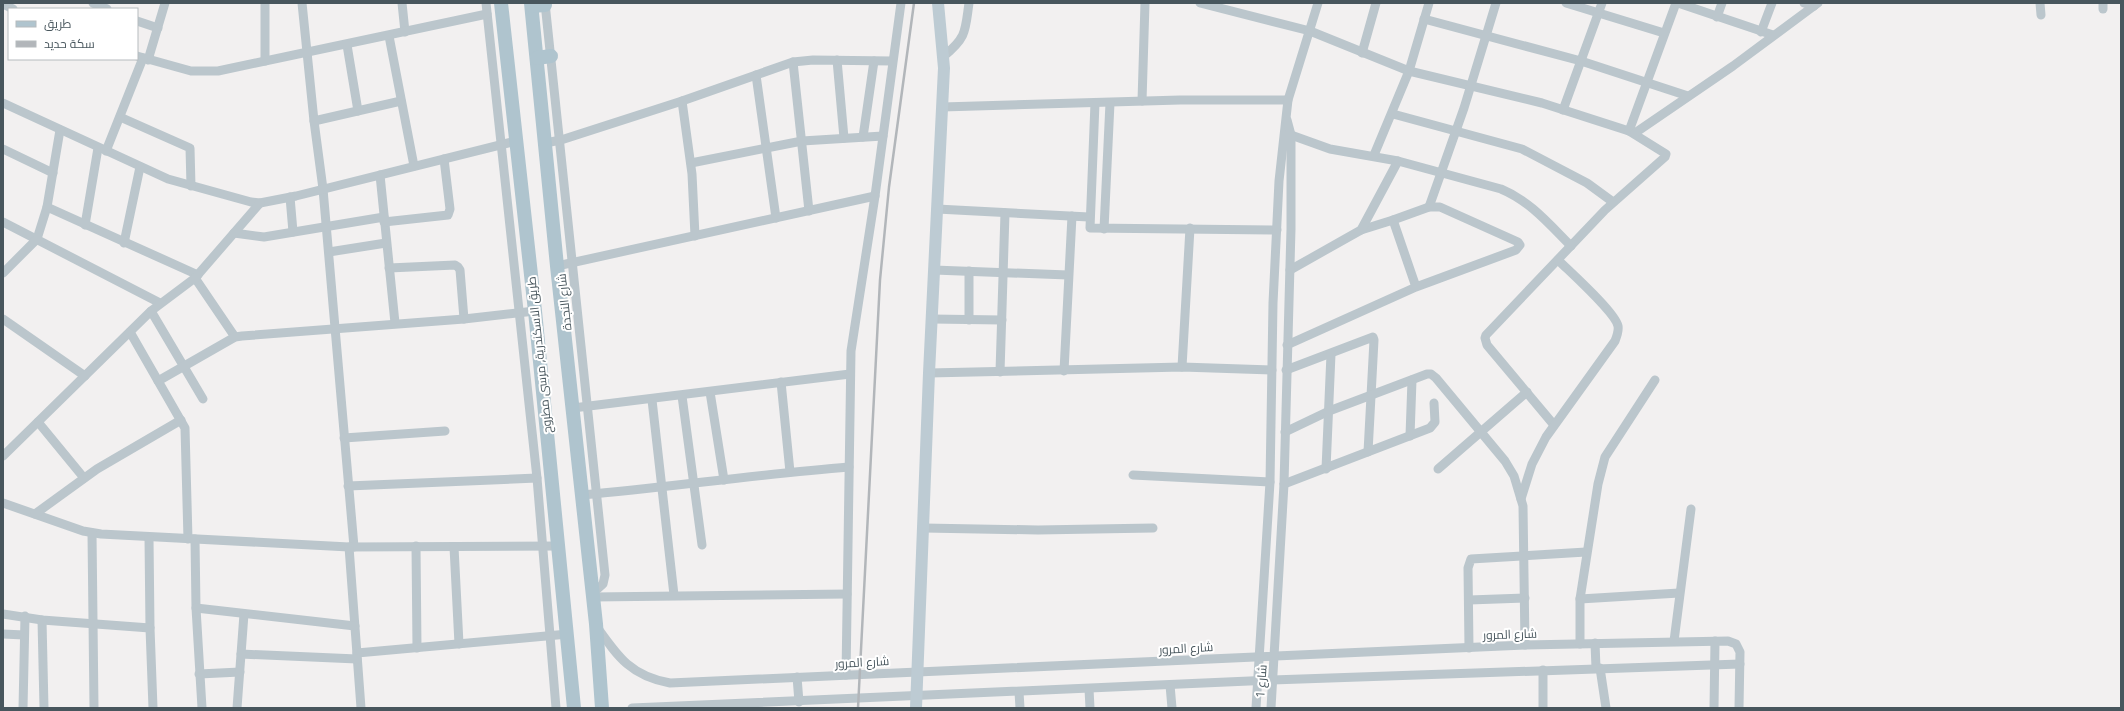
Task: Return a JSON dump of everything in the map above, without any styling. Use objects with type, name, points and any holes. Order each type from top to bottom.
[{"type":"main road","name":"طريق الاسكندرية, مرسى مطروح","points":[[501,3],[535,311],[568,634],[574,708]]},
{"type":"main road","points":[[538,4],[537,58],[557,266],[580,407],[582,495],[596,624],[602,708]]},
{"type":"main road","points":[[537,58],[551,56]]},
{"type":"street","points":[[93,3],[105,8]]},
{"type":"street","points":[[85,224],[102,150],[120,118],[143,58],[158,28],[165,3]]},
{"type":"street","points":[[265,3],[265,61]]},
{"type":"street","points":[[302,3],[306,53],[323,189],[329,252],[348,486],[360,708]]},
{"type":"street","points":[[402,3],[405,32]]},
{"type":"street","points":[[486,3],[537,478],[556,708]]},
{"type":"street","points":[[846,675],[851,351],[875,196],[901,3]]},
{"type":"street","points":[[916,702],[929,373],[944,56],[938,3]]},
{"type":"street","points":[[944,56],[957,46],[963,38],[969,3]]},
{"type":"street","points":[[1142,101],[1145,3]]},
{"type":"street","points":[[1200,3],[1310,32],[1409,71],[1563,110],[1632,132],[1667,155],[1613,202],[1488,332],[1485,338],[1487,345],[1554,425]]},
{"type":"street","name":"شارع 1","points":[[1256,708],[1270,482],[1272,370],[1279,181],[1288,100],[1318,3]]},
{"type":"street","points":[[1362,53],[1376,3]]},
{"type":"street","points":[[1374,155],[1393,114],[1409,71],[1429,3]]},
{"type":"street","points":[[1429,207],[1471,86],[1496,3]]},
{"type":"street","points":[[1566,3],[1600,7],[1664,33]]},
{"type":"street","points":[[1632,132],[1646,83],[1664,33],[1677,3],[1773,35]]},
{"type":"street","points":[[1718,17],[1722,3]]},
{"type":"street","points":[[1761,32],[1772,3]]},
{"type":"street","points":[[1804,3],[1816,5]]},
{"type":"street","points":[[2040,3],[2041,15]]},
{"type":"street","name":"شارع النجدة","points":[[538,4],[551,56],[561,140],[572,262],[580,407],[597,494],[606,575],[603,584],[593,595]]},
{"type":"street","points":[[1632,132],[1688,96],[1816,5]]},
{"type":"street","points":[[1563,110],[1600,7]]},
{"type":"street","points":[[143,58],[192,70],[206,71],[347,45],[487,14]]},
{"type":"street","points":[[1424,19],[1581,61],[1688,96]]},
{"type":"street","points":[[138,21],[158,28]]},
{"type":"street","points":[[388,36],[414,166]]},
{"type":"street","points":[[347,45],[358,111]]},
{"type":"street","points":[[545,143],[561,140],[682,101],[793,62],[837,60],[892,61]]},
{"type":"street","points":[[837,60],[844,138]]},
{"type":"street","points":[[862,137],[874,61]]},
{"type":"street","points":[[793,62],[809,211]]},
{"type":"street","points":[[756,75],[776,218]]},
{"type":"street","points":[[942,107],[1142,101],[1288,100]]},
{"type":"street","points":[[314,122],[401,101]]},
{"type":"street","points":[[682,101],[691,163],[694,236]]},
{"type":"street","points":[[1095,103],[1089,217],[1090,228],[1277,230]]},
{"type":"street","points":[[1104,229],[1110,103]]},
{"type":"street","points":[[4,106],[60,130],[140,168],[191,186],[260,203],[290,197],[516,141]]},
{"type":"street","name":"شارع 1","points":[[1271,708],[1284,484],[1290,270],[1291,134],[1286,113]]},
{"type":"street","points":[[1393,114],[1522,149],[1587,183],[1613,202]]},
{"type":"street","points":[[120,118],[190,148],[191,186]]},
{"type":"street","points":[[3,273],[37,239],[47,207],[60,130]]},
{"type":"street","points":[[1291,134],[1330,149],[1374,155],[1398,161],[1440,172],[1516,196],[1531,206],[1571,246]]},
{"type":"street","points":[[691,163],[802,141],[883,136]]},
{"type":"street","points":[[3,149],[53,173]]},
{"type":"street","points":[[234,232],[257,237],[384,220],[448,216],[450,209],[444,159]]},
{"type":"street","points":[[1361,230],[1398,161]]},
{"type":"street","points":[[124,242],[140,168]]},
{"type":"street","points":[[380,175],[395,323]]},
{"type":"street","points":[[557,266],[875,196]]},
{"type":"street","points":[[290,197],[294,232]]},
{"type":"street","points":[[3,456],[151,311],[196,276],[260,203]]},
{"type":"street","points":[[1287,345],[1416,287],[1516,250],[1520,245],[1518,242],[1446,209],[1435,206],[1361,230],[1290,270]]},
{"type":"street","points":[[47,207],[196,276],[236,337]]},
{"type":"street","points":[[937,209],[1089,217]]},
{"type":"street","points":[[1000,372],[1005,213]]},
{"type":"street","points":[[1064,371],[1072,216]]},
{"type":"street","points":[[1393,220],[1416,287]]},
{"type":"street","points":[[3,222],[160,303]]},
{"type":"street","points":[[1182,367],[1190,228]]},
{"type":"street","points":[[329,252],[386,243]]},
{"type":"street","points":[[1521,499],[1536,455],[1554,425],[1615,341],[1618,333],[1618,326],[1611,314],[1558,260]]},
{"type":"street","points":[[389,268],[455,265],[458,267],[460,270],[464,319]]},
{"type":"street","points":[[934,270],[1068,275]]},
{"type":"street","points":[[969,271],[969,320]]},
{"type":"street","points":[[151,311],[203,399]]},
{"type":"street","points":[[158,381],[236,337],[395,323],[464,319],[535,311]]},
{"type":"street","points":[[3,319],[85,376]]},
{"type":"street","points":[[932,319],[1002,320]]},
{"type":"street","points":[[130,332],[181,420],[185,433],[202,708]]},
{"type":"street","points":[[1286,370],[1373,337],[1368,452]]},
{"type":"street","points":[[1326,469],[1330,411],[1331,354]]},
{"type":"street","points":[[929,373],[1064,371],[1182,367],[1272,370]]},
{"type":"street","points":[[580,407],[652,400],[850,374]]},
{"type":"street","points":[[1285,432],[1330,411],[1370,395],[1427,374],[1433,375],[1482,432],[1511,469],[1521,499],[1524,555],[1525,645]]},
{"type":"street","points":[[1410,436],[1412,380]]},
{"type":"street","points":[[1580,644],[1580,599],[1586,552],[1598,484],[1605,457],[1655,380]]},
{"type":"street","points":[[780,382],[790,472]]},
{"type":"street","points":[[710,392],[724,480]]},
{"type":"street","points":[[1438,470],[1527,392]]},
{"type":"street","points":[[682,396],[702,545]]},
{"type":"street","points":[[652,400],[674,595]]},
{"type":"street","points":[[1284,484],[1410,436],[1433,425],[1434,404]]},
{"type":"street","points":[[35,514],[84,478],[181,420]]},
{"type":"street","points":[[38,422],[84,478]]},
{"type":"street","points":[[344,438],[446,431]]},
{"type":"street","points":[[582,495],[662,488],[790,472],[849,467]]},
{"type":"street","points":[[1133,475],[1270,482]]},
{"type":"street","points":[[348,486],[537,478]]},
{"type":"street","points":[[3,502],[92,533],[149,538],[351,547],[558,546]]},
{"type":"street","points":[[1674,641],[1691,509]]},
{"type":"street","points":[[924,528],[1038,530],[1153,528]]},
{"type":"street","points":[[92,533],[94,708]]},
{"type":"street","points":[[149,538],[153,708]]},
{"type":"street","points":[[416,546],[418,648]]},
{"type":"street","points":[[454,547],[459,644]]},
{"type":"street","points":[[1469,648],[1468,564],[1471,559],[1586,552]]},
{"type":"street","points":[[1580,599],[1680,593]]},
{"type":"street","points":[[593,595],[847,594]]},
{"type":"street","points":[[1469,600],[1525,598]]},
{"type":"street","points":[[196,608],[355,626]]},
{"type":"street","points":[[3,614],[25,616],[42,620],[93,625],[150,628]]},
{"type":"street","points":[[238,708],[244,614]]},
{"type":"street","points":[[23,708],[25,616]]},
{"type":"street","points":[[42,620],[44,708]]},
{"type":"street","name":"شارع المرور","points":[[596,624],[621,660],[643,676],[656,680],[684,683],[1274,655],[1525,645],[1715,640],[1728,641],[1736,644],[1740,652],[1739,708]]},
{"type":"street","points":[[3,634],[24,636]]},
{"type":"street","points":[[241,654],[357,656],[418,648],[568,634]]},
{"type":"street","points":[[1714,708],[1715,640]]},
{"type":"street","points":[[1595,643],[1598,668],[1606,708]]},
{"type":"street","points":[[632,708],[799,702],[916,702],[1019,692],[1272,680],[1740,664]]},
{"type":"street","points":[[1543,670],[1543,708]]},
{"type":"street","points":[[199,674],[240,672]]},
{"type":"street","points":[[798,677],[799,702]]},
{"type":"street","points":[[1170,685],[1172,708]]},
{"type":"street","points":[[1090,689],[1090,708]]},
{"type":"street","points":[[1019,692],[1020,708]]},
{"type":"railway","points":[[858,708],[880,280],[889,187],[914,3]]}]
